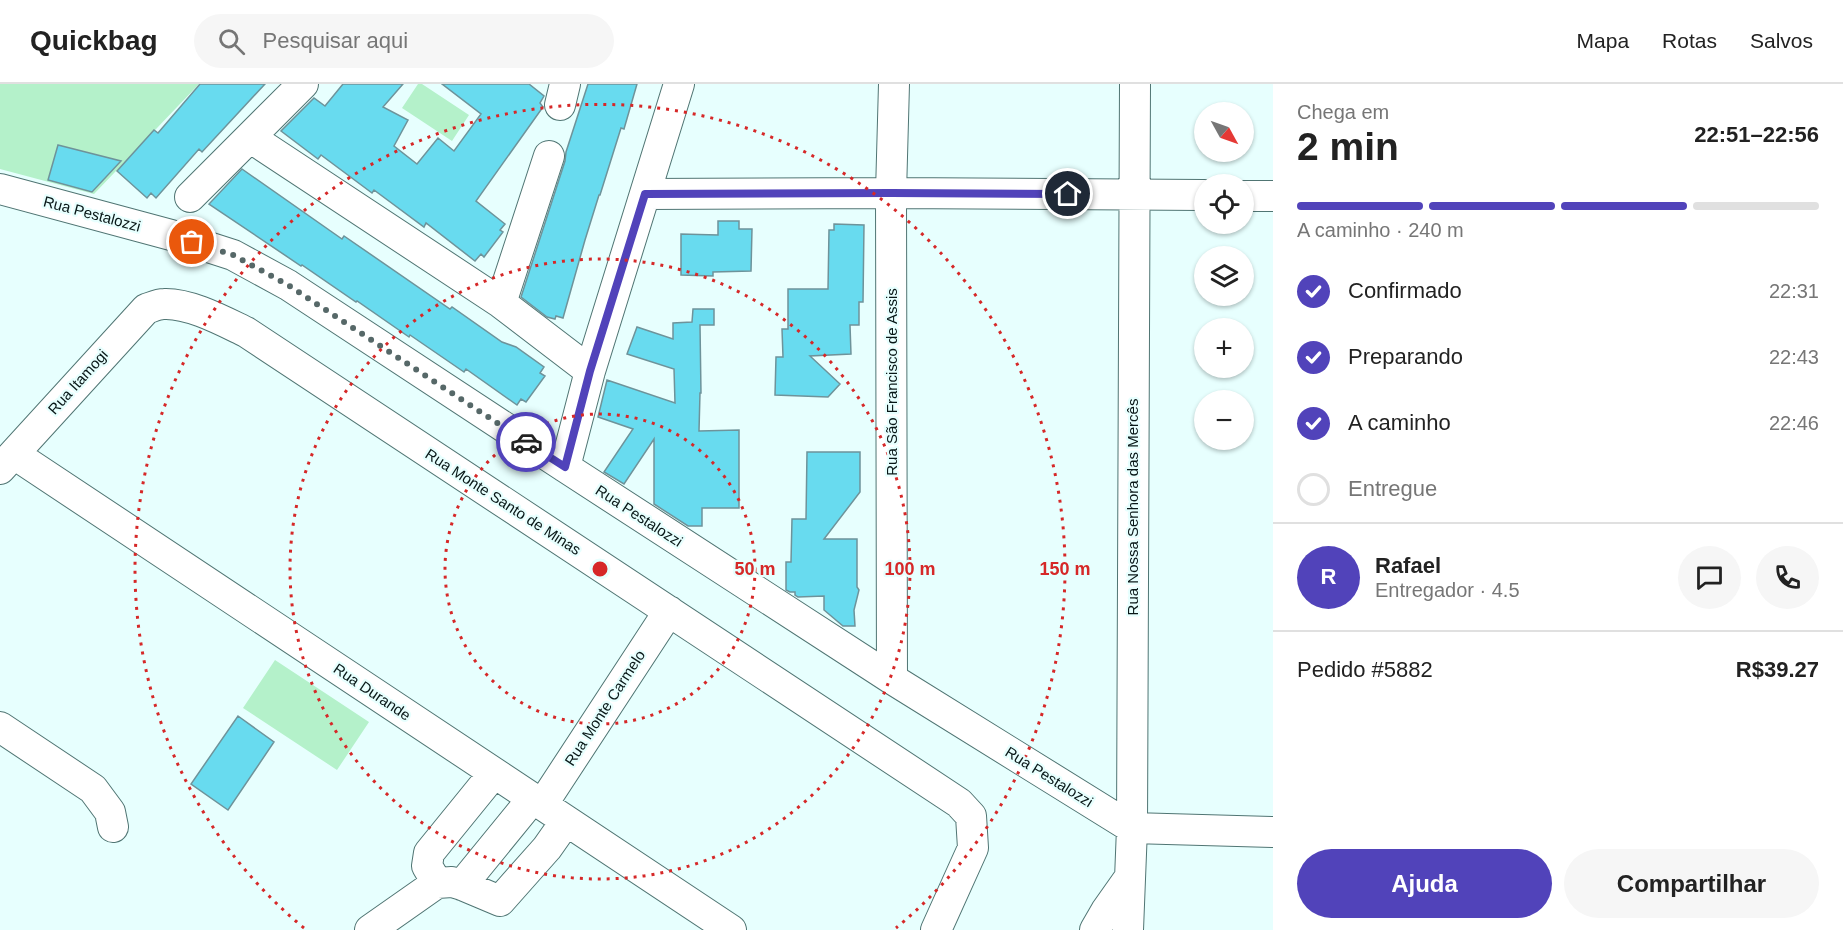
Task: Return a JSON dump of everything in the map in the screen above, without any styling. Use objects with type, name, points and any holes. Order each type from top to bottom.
[{"type":"street","points":[[190,197],[303,84]]},
{"type":"street","points":[[565,467],[590,371],[679,84]]},
{"type":"street","name":"Rua São Francisco de Assis","points":[[892,680],[891,193],[894,84]]},
{"type":"street","name":"Rua Nossa Senhora das Mercês","points":[[1128,930],[1132,828],[1135,84]]},
{"type":"street","points":[[251,138],[501,303],[590,371]]},
{"type":"street","points":[[501,303],[549,156]]},
{"type":"street","name":"Rua Pestalozzi","points":[[0,189],[171,235],[233,255],[288,285],[892,680],[1132,828]]},
{"type":"street","points":[[645,194],[1194,195]]},
{"type":"street","points":[[1254,196],[1273,196]]},
{"type":"street","name":"Rua Itamogi","points":[[7,462],[146,309],[163,304]]},
{"type":"street","name":"Rua Monte Santo de Minas","points":[[163,304],[179,305],[212,316],[246,332],[959,803],[971,816],[973,848],[936,930]]},
{"type":"street","name":"Rua Durande","points":[[7,462],[494,773],[731,930]]},
{"type":"street","name":"Rua Monte Carmelo","points":[[370,930],[441,887],[537,802],[669,611]]},
{"type":"street","points":[[0,727],[93,789],[110,812],[113,827]]},
{"type":"street","points":[[494,773],[429,853],[427,866],[441,887],[500,901],[547,848],[566,821]]},
{"type":"street","points":[[1132,828],[1273,832]]},
{"type":"street","points":[[1095,930],[1130,877]]},
{"type":"green space","points":[[0,84],[199,84],[94,194],[0,169]]},
{"type":"green space","points":[[418,84],[422,84],[469,115],[452,141],[402,108]]},
{"type":"green space","points":[[275,660],[369,722],[337,770],[243,708]]},
{"type":"building","points":[[200,84],[265,84],[202,152],[199,149],[156,198],[151,193],[147,198],[117,171],[154,130],[158,133]]},
{"type":"building","points":[[343,84],[403,84],[383,107],[408,120],[394,146],[417,164],[438,138],[454,151],[481,114],[442,84],[529,84],[544,96],[540,103],[543,107],[476,201],[505,224],[500,230],[503,232],[484,257],[481,254],[475,261],[426,223],[424,227],[374,190],[372,193],[321,155],[318,159],[281,131],[314,98],[325,106]]},
{"type":"building","points":[[588,84],[637,84],[624,129],[621,128],[599,195],[563,318],[556,316],[555,319],[547,317],[521,297]]},
{"type":"building","points":[[58,145],[121,161],[92,192],[48,180]]},
{"type":"building","points":[[242,169],[342,239],[344,236],[450,309],[452,307],[502,342],[516,347],[544,367],[540,373],[545,376],[526,402],[521,399],[517,405],[466,369],[464,372],[209,204]]},
{"type":"building","points":[[718,221],[739,221],[739,229],[752,229],[751,271],[713,272],[713,276],[681,275],[681,234],[718,235]]},
{"type":"building","points":[[834,224],[864,225],[863,302],[859,302],[859,325],[850,325],[851,354],[810,356],[840,384],[828,397],[775,395],[776,357],[783,357],[782,329],[788,329],[788,289],[828,289],[829,230],[834,230]]},
{"type":"building","points":[[693,309],[714,309],[714,325],[700,325],[699,431],[739,430],[739,508],[702,508],[702,526],[688,526],[654,504],[654,439],[624,484],[604,472],[633,429],[598,417],[607,380],[675,403],[674,369],[627,354],[637,327],[673,339],[673,323],[692,322]]},
{"type":"building","points":[[807,452],[860,452],[860,492],[824,539],[857,539],[857,587],[859,590],[854,610],[855,626],[843,626],[824,610],[824,596],[798,597],[795,592],[786,590],[786,562],[791,562],[792,519],[806,519]]},
{"type":"building","points":[[238,716],[274,742],[228,810],[191,784]]},
{"type":"way so far","points":[[192,242],[233,255],[288,285],[526,442]]},
{"type":"route","points":[[526,442],[565,467],[590,371],[645,194],[1068,194]]}]
